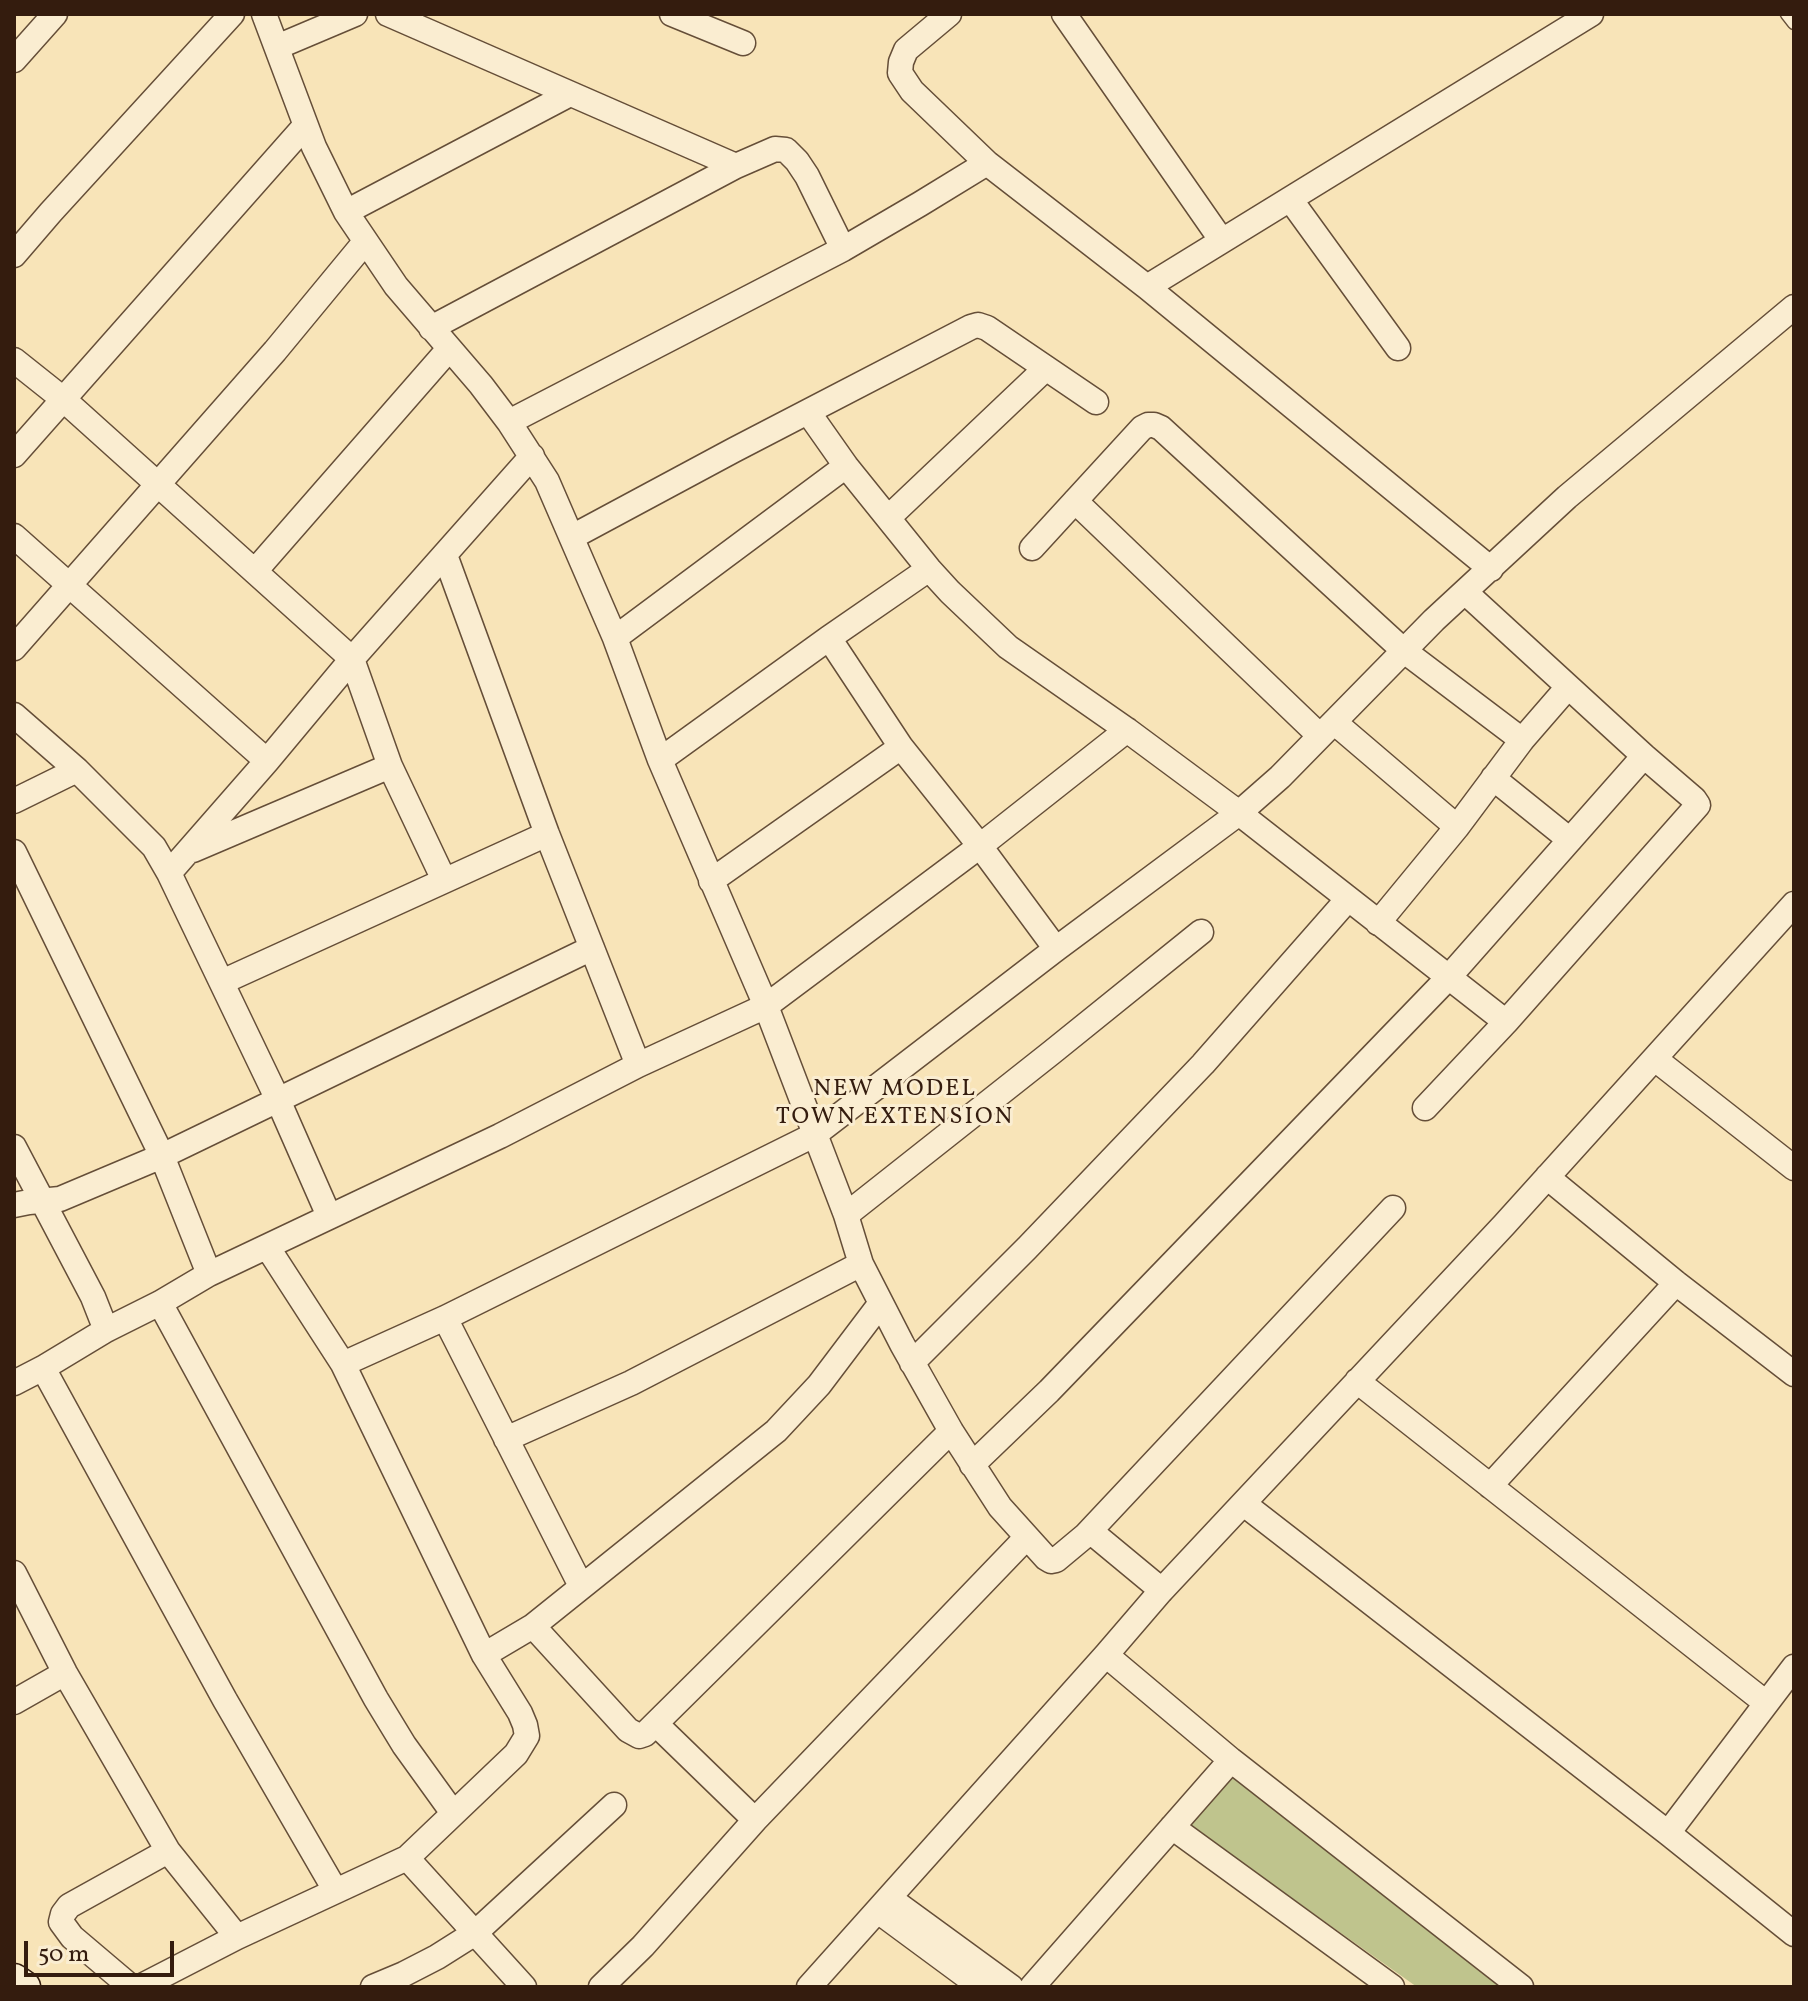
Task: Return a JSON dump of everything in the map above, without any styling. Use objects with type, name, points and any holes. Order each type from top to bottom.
[{"type":"main road","points":[[14,1980],[24,1987]]},
{"type":"street","points":[[14,60],[55,14]]},
{"type":"street","points":[[14,255],[232,14]]},
{"type":"street","points":[[264,14],[305,126],[346,212],[396,286],[509,422],[547,481],[615,638],[660,760],[766,1006],[846,1215],[861,1264],[951,1431],[1000,1507],[1026,1538],[1051,1561],[1059,1559],[1086,1535],[1393,1208]]},
{"type":"street","points":[[277,47],[355,14]]},
{"type":"street","points":[[388,14],[736,166]]},
{"type":"street","points":[[672,14],[743,43]]},
{"type":"street","points":[[949,14],[906,50],[900,73],[912,91],[987,163],[1147,287],[1491,569]]},
{"type":"street","points":[[1064,14],[1222,241]]},
{"type":"street","points":[[1147,287],[1591,14]]},
{"type":"street","points":[[346,212],[570,94]]},
{"type":"street","points":[[14,455],[305,126]]},
{"type":"street","points":[[431,328],[736,166],[775,149],[781,148],[792,154],[807,176],[843,249]]},
{"type":"street","points":[[509,422],[843,249],[987,163]]},
{"type":"street","points":[[1290,199],[1398,348]]},
{"type":"street","points":[[14,648],[275,351],[365,242]]},
{"type":"street","points":[[343,1364],[445,1318],[814,1135],[1239,813],[1280,777],[1434,620],[1567,497],[1794,307]]},
{"type":"street","points":[[572,537],[978,325],[987,328],[1096,402]]},
{"type":"street","points":[[255,571],[449,349]]},
{"type":"street","points":[[14,360],[63,399],[352,659],[390,766],[444,880]]},
{"type":"street","points":[[888,518],[1045,369]]},
{"type":"street","points":[[808,412],[846,466],[929,569],[1008,647],[1239,813],[1506,1022]]},
{"type":"street","points":[[1032,548],[1142,428],[1154,425],[1161,428],[1403,650],[1522,740]]},
{"type":"street","points":[[169,873],[352,659],[532,456]]},
{"type":"street","points":[[615,638],[846,466]]},
{"type":"street","points":[[1075,501],[1327,729],[1457,827]]},
{"type":"street","points":[[14,536],[267,761]]},
{"type":"street","points":[[445,555],[547,834],[638,1065]]},
{"type":"street","points":[[660,760],[929,569]]},
{"type":"street","points":[[1425,1108],[1506,1022],[1698,805],[1465,592]]},
{"type":"street","points":[[829,638],[901,747],[980,846],[1056,949]]},
{"type":"street","points":[[1378,923],[1457,827],[1522,740],[1568,687]]},
{"type":"street","points":[[14,716],[77,770],[154,847],[278,1100],[329,1216]]},
{"type":"street","points":[[14,1383],[209,1274],[766,1006],[980,846],[1127,730]]},
{"type":"street","points":[[711,881],[901,747]]},
{"type":"street","points":[[972,1465],[1049,1391],[1448,978],[1644,756]]},
{"type":"street","points":[[187,852],[390,766]]},
{"type":"street","points":[[14,801],[77,770]]},
{"type":"street","points":[[1493,778],[1570,840]]},
{"type":"street","points":[[222,982],[547,834]]},
{"type":"street","points":[[14,852],[162,1156],[209,1274]]},
{"type":"street","points":[[912,1363],[1203,1064],[1348,899]]},
{"type":"street","points":[[809,1987],[1161,1591],[1547,1177],[1794,904]]},
{"type":"street","points":[[846,1215],[1201,932]]},
{"type":"street","points":[[14,1205],[73,1195],[162,1156],[592,948]]},
{"type":"street","points":[[1655,1059],[1794,1168]]},
{"type":"street","points":[[14,1147],[93,1297],[106,1330]]},
{"type":"street","points":[[1547,1177],[1676,1283],[1794,1374]]},
{"type":"street","points":[[140,1987],[237,1937],[407,1858],[516,1754],[527,1736],[520,1713],[484,1655],[343,1364],[268,1248]]},
{"type":"street","points":[[506,1439],[631,1383],[861,1264]]},
{"type":"street","points":[[1490,1486],[1676,1283]]},
{"type":"street","points":[[160,1303],[376,1699],[404,1745],[453,1813]]},
{"type":"street","points":[[484,1655],[533,1626],[776,1431],[819,1385],[881,1303]]},
{"type":"street","points":[[445,1318],[581,1586]]},
{"type":"street","points":[[43,1368],[225,1700],[335,1890]]},
{"type":"street","points":[[1357,1381],[1766,1703]]},
{"type":"street","points":[[533,1626],[628,1730],[639,1736],[645,1734],[951,1431]]},
{"type":"street","points":[[1244,1504],[1794,1934]]},
{"type":"street","points":[[1086,1535],[1095,1535],[1161,1591]]},
{"type":"street","points":[[601,1987],[643,1946],[755,1820],[1026,1538]]},
{"type":"street","points":[[14,1573],[65,1673],[168,1851],[237,1937]]},
{"type":"street","points":[[1106,1655],[1231,1760],[1521,1987]]},
{"type":"street","points":[[1668,1833],[1794,1667]]},
{"type":"street","points":[[14,1702],[65,1673]]},
{"type":"street","points":[[656,1724],[755,1820]]},
{"type":"street","points":[[1032,1987],[1231,1760]]},
{"type":"street","points":[[373,1987],[437,1957],[475,1933],[614,1805]]},
{"type":"street","points":[[1172,1827],[1392,1987]]},
{"type":"street","points":[[131,1987],[72,1937],[61,1922],[69,1906],[168,1851]]},
{"type":"street","points":[[407,1858],[524,1987]]},
{"type":"street","points":[[883,1904],[996,1985]]},
{"type":"lane","points":[[1787,14],[1794,23]]},
{"type":"green space","points":[[1231,1775],[1501,1987],[1417,1987],[1190,1826]]},
{"type":"district","name":"NEW MODEL TOWN EXTENSION","points":[[895,1105]]}]
